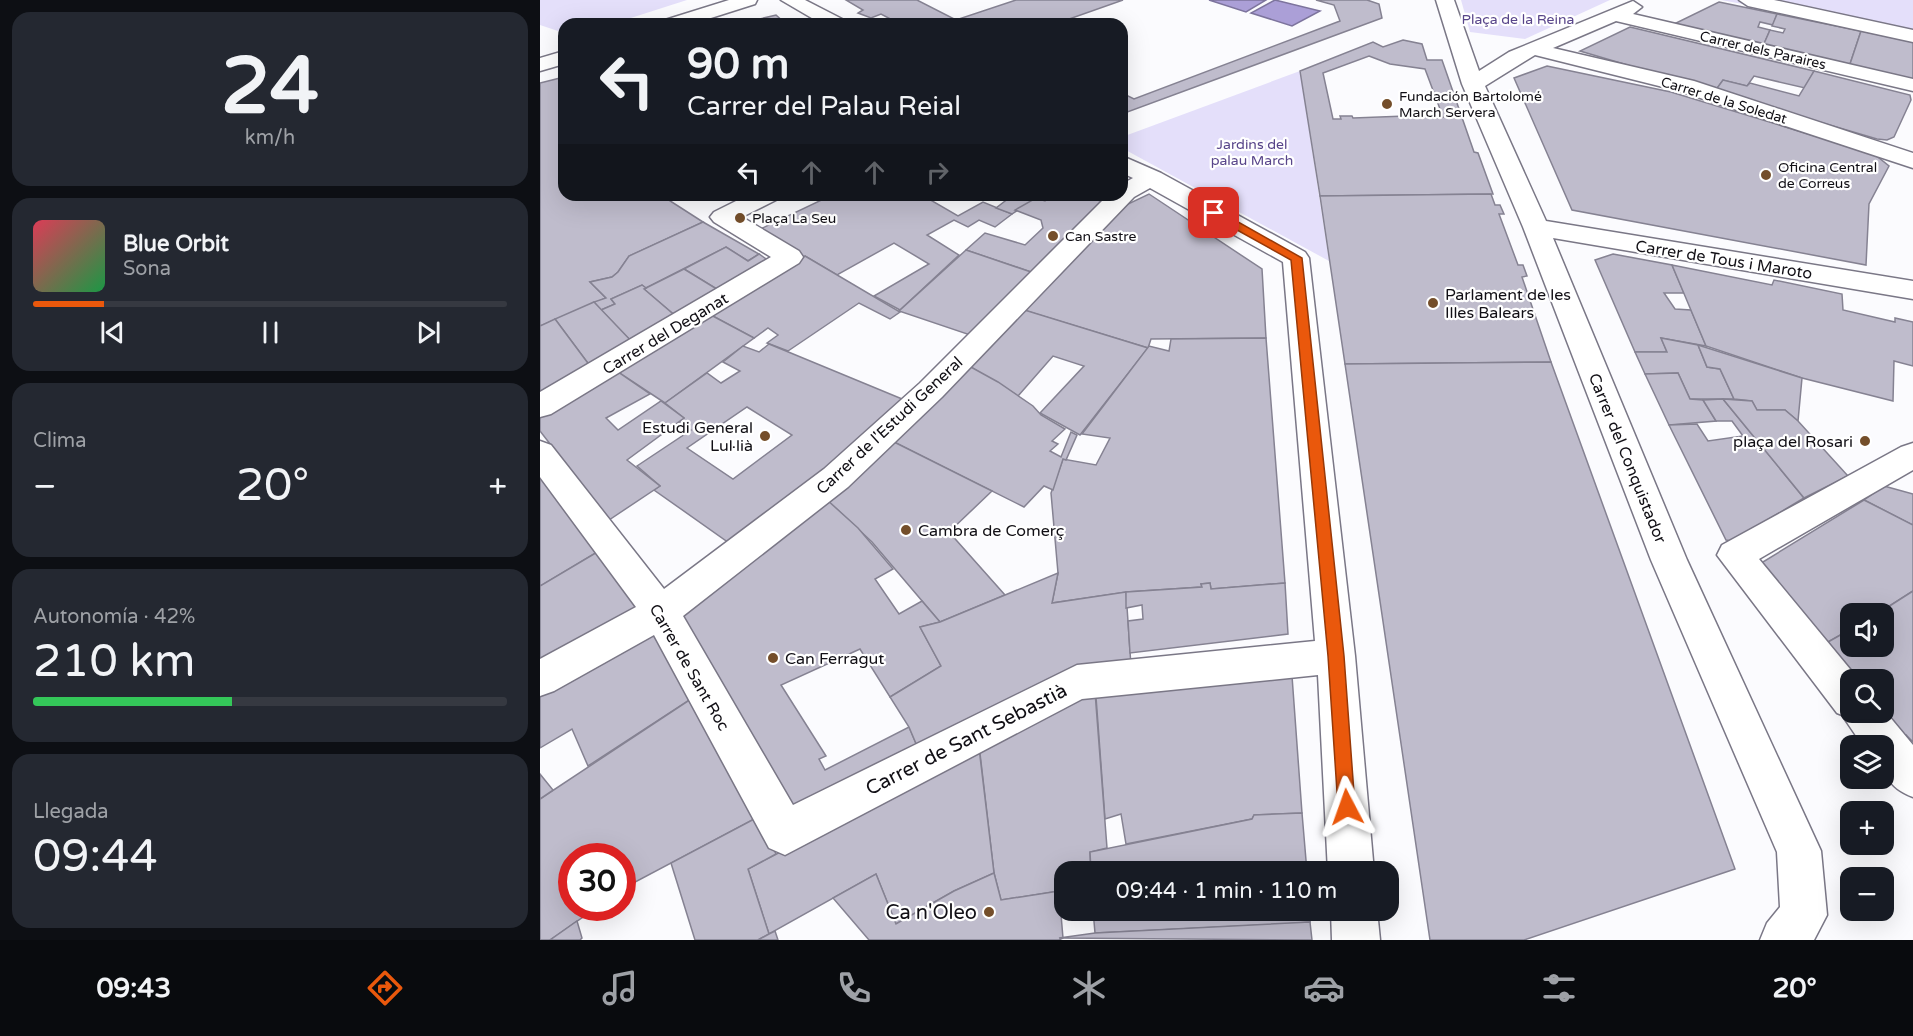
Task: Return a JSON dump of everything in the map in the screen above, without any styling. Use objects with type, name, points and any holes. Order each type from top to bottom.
[{"type":"street","points":[[691,18],[748,0]]},
{"type":"street","points":[[790,0],[825,18]]},
{"type":"street","name":"Carrer del Conquistador","points":[[1445,0],[1473,84],[1536,227],[1669,560],[1799,851],[1794,927]]},
{"type":"street","points":[[1473,84],[1525,53],[1650,0]]},
{"type":"street","points":[[1748,0],[1913,36]]},
{"type":"street","name":"Carrer dels Paraires","points":[[1614,15],[1913,85]]},
{"type":"street","points":[[1457,36],[1477,43]]},
{"type":"street","name":"Carrer de la Soledat","points":[[1497,50],[1525,53],[1686,86],[1913,161]]},
{"type":"street","points":[[540,64],[558,59]]},
{"type":"street","points":[[1128,166],[1296,258],[1336,656],[1350,861]]},
{"type":"street","name":"Carrer de l'Estudi General","points":[[1128,190],[1152,178]]},
{"type":"street","name":"Carrer del Deganat","points":[[540,406],[790,258],[723,217],[755,201]]},
{"type":"street","name":"Carrer de l'Estudi General","points":[[540,680],[661,612],[836,478],[931,390],[1116,201]]},
{"type":"street","name":"Carrer de Tous i Maroto","points":[[1536,227],[1913,290]]},
{"type":"street","name":"Carrer de Sant Roc","points":[[540,453],[661,612],[784,832]]},
{"type":"street","points":[[1840,686],[1735,555],[1913,455]]},
{"type":"street","name":"Carrer de Sant Sebastià","points":[[784,832],[1077,682],[1336,656]]},
{"type":"street","points":[[1870,723],[1913,777]]},
{"type":"street","points":[[1355,921],[1356,940]]},
{"type":"green space","points":[[540,0],[687,0],[631,18],[558,18],[558,31],[540,25]]},
{"type":"green space","name":"Plaça de la Reina","points":[[1461,0],[1610,0],[1525,39],[1470,32]]},
{"type":"green space","points":[[1721,0],[1913,0],[1913,36]]},
{"type":"green space","name":"Jardins del palau March","points":[[1300,71],[1329,261],[1128,151],[1128,135]]},
{"type":"shaded area","points":[[1209,0],[1266,0],[1246,12]]},
{"type":"shaded area","points":[[1275,0],[1320,11],[1292,26],[1251,13]]},
{"type":"building","points":[[846,0],[917,0],[952,18],[889,18],[881,14],[871,18],[858,13],[863,10]]},
{"type":"building","points":[[1016,0],[1123,0],[1072,18],[962,18]]},
{"type":"building","points":[[1316,0],[1367,0],[1379,4],[1382,18],[1128,112],[1128,96],[1134,99],[1340,21],[1334,5]]},
{"type":"building","points":[[1719,2],[1777,14],[1773,25],[1760,22],[1758,27],[1770,30],[1763,46],[1672,25]]},
{"type":"building","points":[[1777,14],[1861,31],[1849,67],[1763,46],[1770,30],[1783,33],[1785,29],[1772,26]]},
{"type":"building","points":[[776,15],[779,18],[764,18]]},
{"type":"building","points":[[1630,27],[1814,71],[1805,88],[1754,76],[1747,86],[1723,80],[1715,91],[1580,51]]},
{"type":"building","points":[[1861,31],[1913,42],[1913,81],[1849,67]]},
{"type":"building","points":[[1403,40],[1422,44],[1427,60],[1442,60],[1474,152],[1478,153],[1493,194],[1320,196],[1300,71],[1373,42],[1383,47]],"holes":[[[1369,56],[1390,64],[1425,69],[1443,117],[1433,118],[1432,115],[1353,118],[1352,116],[1340,116],[1341,119],[1333,119],[1323,73]]]},
{"type":"building","points":[[1547,66],[1671,92],[1874,154],[1889,166],[1869,204],[1866,265],[1572,210],[1514,78]]},
{"type":"building","points":[[1814,71],[1910,95],[1911,100],[1894,137],[1887,140],[1877,139],[1715,91],[1723,80],[1747,86],[1750,83],[1799,96]]},
{"type":"building","points":[[558,78],[558,201],[670,201],[703,222],[629,256],[612,277],[590,282],[606,298],[540,326],[540,83]]},
{"type":"building","points":[[1149,194],[1262,269],[1266,338],[1151,339],[1148,348],[1023,310],[1128,204]]},
{"type":"building","name":"Parlament de les Illes Balears","points":[[1491,194],[1495,205],[1500,205],[1504,214],[1499,214],[1518,265],[1523,265],[1527,276],[1522,277],[1551,362],[1345,364],[1320,196]]},
{"type":"building","points":[[819,201],[932,201],[958,216],[983,202],[1012,214],[995,227],[979,220],[968,227],[954,220],[927,235],[959,255],[900,310],[874,296],[929,264],[894,243],[837,275],[805,256],[800,258],[754,232]]},
{"type":"building","points":[[1005,201],[1032,201],[1012,214],[996,208]]},
{"type":"building","name":"Can Sastre","points":[[1031,201],[1103,202],[1090,213],[1097,215],[1034,273],[966,250],[985,233],[1025,245],[1043,228],[1041,220],[1015,210]]},
{"type":"building","points":[[703,222],[759,254],[748,261],[726,247],[646,288],[642,285],[611,299],[615,304],[601,310],[594,302],[606,298],[590,282],[612,277],[629,256]]},
{"type":"building","points":[[726,247],[748,261],[759,254],[772,263],[720,291],[684,269]]},
{"type":"building","points":[[966,250],[1034,273],[973,336],[899,311]]},
{"type":"building","points":[[1613,254],[1672,265],[1684,293],[1664,293],[1675,309],[1691,310],[1706,346],[1661,338],[1667,352],[1635,352],[1595,260]]},
{"type":"building","points":[[805,256],[900,312],[890,319],[859,303],[788,351],[767,343],[778,335],[768,328],[754,338],[709,314]]},
{"type":"building","points":[[1672,265],[1772,285],[1774,280],[1842,294],[1843,310],[1895,322],[1895,318],[1913,322],[1913,366],[1894,361],[1893,401],[1802,378],[1706,346]]},
{"type":"building","points":[[684,269],[720,291],[679,319],[644,289]]},
{"type":"building","points":[[642,285],[679,319],[635,345],[601,310],[615,304],[611,299]]},
{"type":"building","points":[[594,302],[635,345],[593,370],[555,319]]},
{"type":"building","points":[[1018,308],[1148,348],[1080,435],[1040,413],[1084,366],[1053,356],[1018,396],[969,366]]},
{"type":"building","points":[[709,314],[754,338],[665,403],[615,370]]},
{"type":"building","points":[[555,319],[593,370],[540,399],[540,326]]},
{"type":"building","points":[[1266,338],[1285,583],[1211,589],[1210,583],[1201,584],[1202,587],[1126,592],[1052,603],[1058,573],[1051,493],[1063,459],[1096,465],[1110,438],[1082,434],[1149,346],[1169,351],[1171,339]]},
{"type":"building","points":[[1661,338],[1698,345],[1707,367],[1720,369],[1734,399],[1690,399],[1678,373],[1645,374],[1635,352],[1667,352]]},
{"type":"building","name":"Estudi General Lul·lià","points":[[769,344],[907,401],[732,545],[654,490],[660,486],[637,466],[691,430],[679,422],[684,418],[665,403],[707,373],[721,383],[740,371],[723,362],[743,346],[759,352]],"holes":[[[747,407],[792,435],[733,479],[687,448]]]},
{"type":"building","points":[[1698,345],[1802,378],[1798,421],[1785,410],[1757,410],[1752,401],[1734,399],[1720,369],[1707,367]]},
{"type":"building","points":[[1551,362],[1735,869],[1524,940],[1430,940],[1345,364]]},
{"type":"building","points":[[969,366],[998,382],[1033,406],[1041,415],[1065,429],[1052,441],[1058,444],[1050,451],[1061,457],[1071,432],[1077,435],[1066,460],[1063,459],[1053,490],[1044,486],[1024,507],[892,441]]},
{"type":"building","points":[[615,370],[650,394],[606,418],[618,430],[661,401],[684,418],[627,460],[660,486],[609,520],[540,431],[540,413]]},
{"type":"building","points":[[1678,373],[1690,399],[1703,400],[1716,421],[1669,425],[1645,374]]},
{"type":"building","points":[[1723,399],[1804,498],[1732,541],[1726,540],[1669,425],[1697,424],[1708,441],[1743,436],[1732,421],[1716,421],[1703,400]]},
{"type":"building","points":[[1723,399],[1752,401],[1757,410],[1785,410],[1798,421],[1848,476],[1804,498]]},
{"type":"building","name":"Cambra de Comerç","points":[[892,441],[992,491],[949,532],[1005,595],[940,622],[872,542],[826,499]]},
{"type":"building","points":[[540,474],[599,551],[540,586]]},
{"type":"building","points":[[1884,486],[1913,494],[1913,525],[1864,500]]},
{"type":"building","name":"Can Ferragut","points":[[826,499],[858,528],[893,569],[875,579],[899,614],[922,601],[940,622],[920,627],[941,666],[890,697],[860,649],[781,685],[826,756],[819,759],[825,770],[909,727],[920,753],[790,818],[680,612]]},
{"type":"building","points":[[1864,500],[1913,525],[1913,591],[1894,603],[1840,603],[1840,635],[1828,642],[1758,565]]},
{"type":"building","points":[[599,551],[642,610],[540,671],[540,586]]},
{"type":"building","points":[[1058,573],[1052,603],[1126,592],[1131,666],[920,753],[909,727],[890,697],[941,666],[920,627],[940,622]]},
{"type":"building","points":[[1210,583],[1211,589],[1285,583],[1288,634],[1130,653],[1128,621],[1143,619],[1142,605],[1126,608],[1126,592],[1202,587],[1201,584]]},
{"type":"building","points":[[1913,591],[1913,742],[1906,735],[1899,738],[1890,723],[1894,723],[1894,669],[1849,669],[1828,642],[1840,635],[1840,657],[1894,657],[1894,603]]},
{"type":"building","points":[[655,627],[694,697],[588,766],[572,729],[540,748],[540,692]]},
{"type":"building","points":[[1292,676],[1302,813],[1254,815],[1252,819],[1126,844],[1121,814],[1105,819],[1096,697]]},
{"type":"building","points":[[1095,692],[1107,848],[1090,852],[1090,861],[1054,861],[1054,892],[1001,900],[994,873],[979,745]]},
{"type":"building","points":[[694,697],[758,817],[636,882],[636,843],[558,843],[558,921],[577,921],[550,940],[540,940],[540,799]]},
{"type":"building","points":[[979,748],[994,873],[954,891],[896,924],[876,874],[769,934],[748,869]]},
{"type":"building","points":[[540,774],[553,790],[540,799]]},
{"type":"building","points":[[1302,813],[1306,861],[1090,861],[1090,852],[1252,819],[1254,815]]},
{"type":"building","points":[[758,817],[776,854],[748,869],[769,934],[758,940],[695,940],[671,863]]},
{"type":"building","name":"Ca n'Oleo","points":[[994,873],[1001,900],[1054,892],[1054,921],[1062,921],[1063,938],[1059,940],[869,940],[833,898],[876,874],[896,924],[954,891]]},
{"type":"building","points":[[577,921],[582,938],[580,940],[550,940]]},
{"type":"building","points":[[1094,921],[1310,921],[1285,924],[1095,933]]},
{"type":"building","points":[[1310,922],[1312,940],[1059,938],[1095,933]]},
{"type":"building","points":[[775,931],[778,940],[758,940],[769,934]]},
{"type":"place","name":"Fundación Bartolomé March Servera","points":[[1387,104]]},
{"type":"place","name":"Oficina Central de Correus","points":[[1766,175]]},
{"type":"place","name":"Plaça La Seu","points":[[740,218]]},
{"type":"place","name":"Can Sastre","points":[[1053,236]]},
{"type":"place","name":"Parlament de les Illes Balears","points":[[1433,303]]},
{"type":"place","name":"Estudi General Lul·lià","points":[[765,436]]},
{"type":"place","name":"plaça del Rosari","points":[[1865,441]]},
{"type":"place","name":"Cambra de Comerç","points":[[906,530]]},
{"type":"place","name":"Can Ferragut","points":[[773,658]]},
{"type":"place","name":"Ca n'Oleo","points":[[989,912]]},
{"type":"route","points":[[1214,213],[1296,258],[1336,656],[1347,807]]}]
